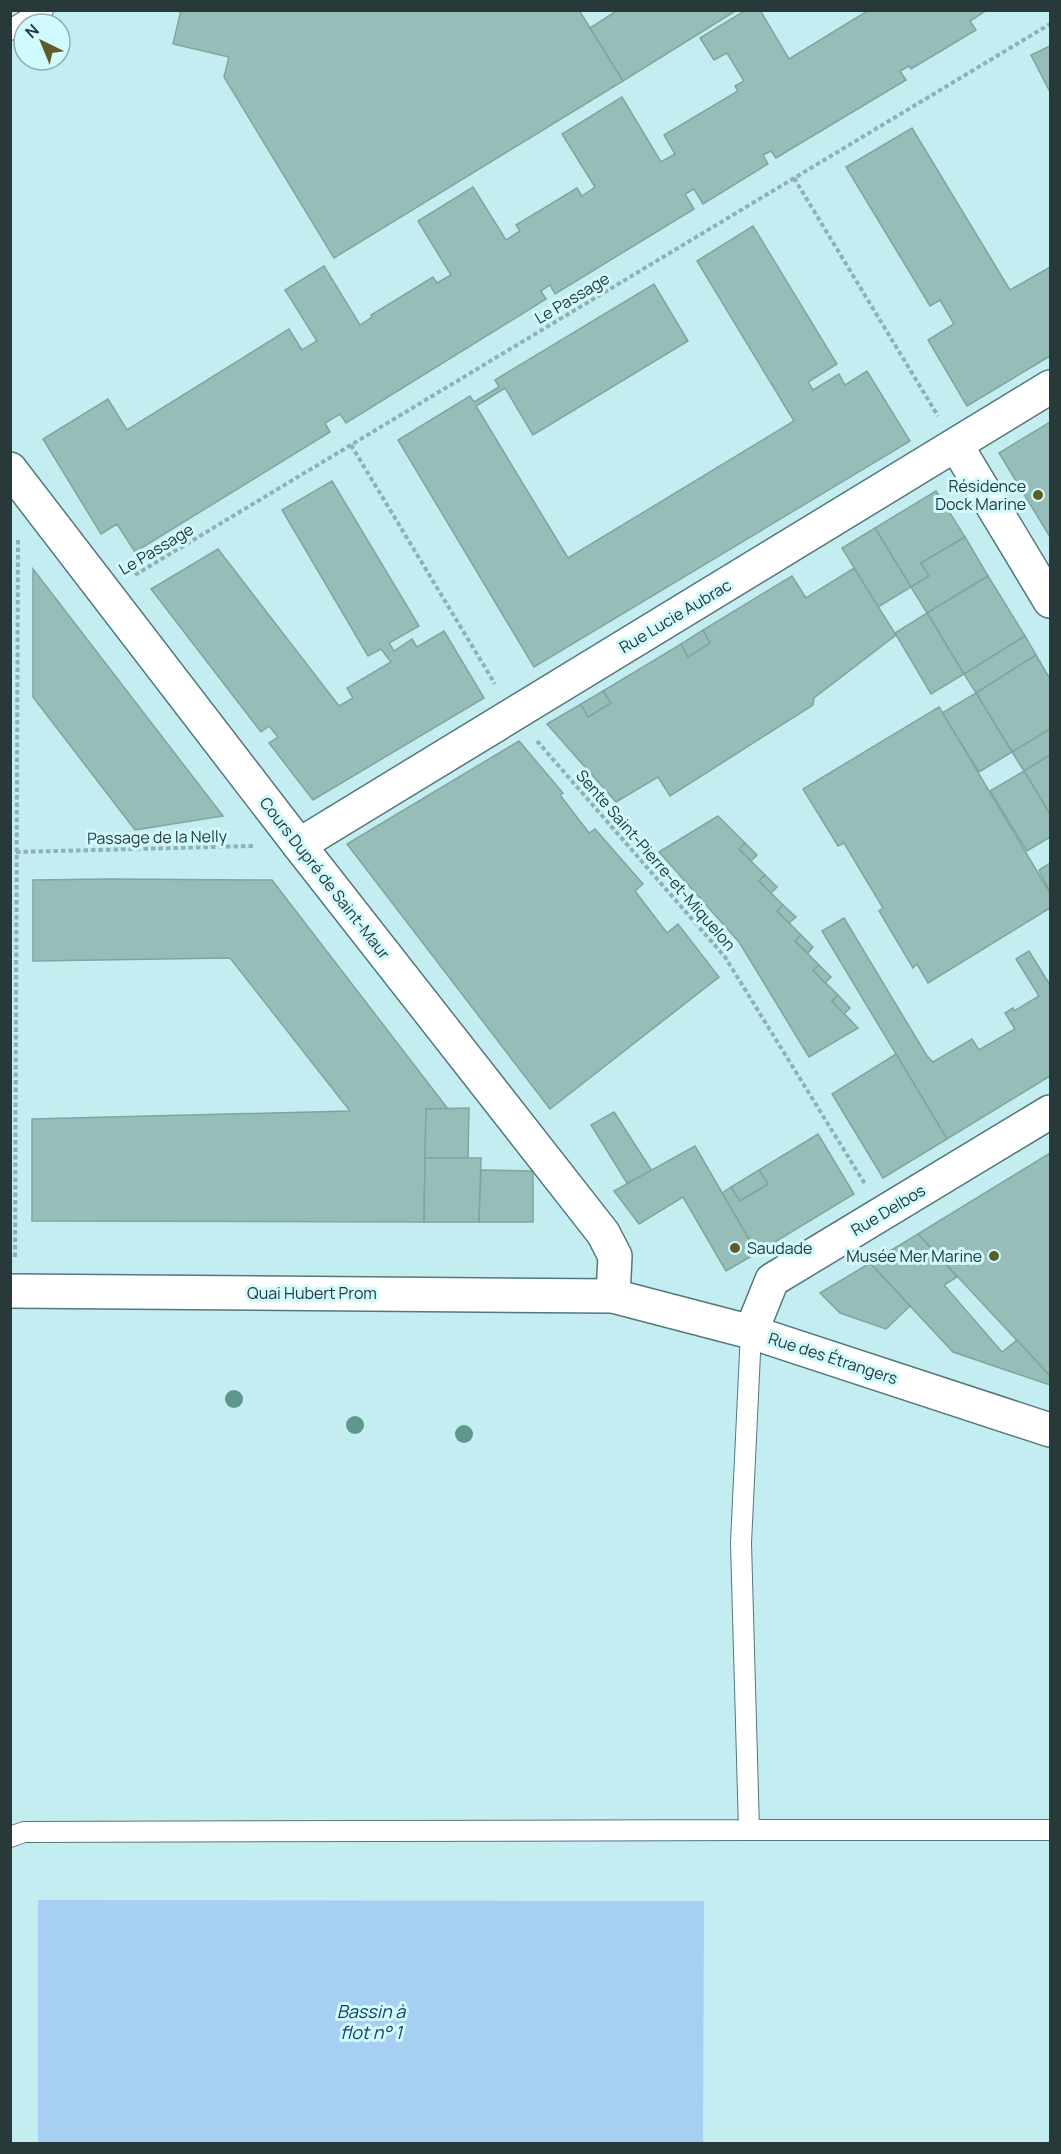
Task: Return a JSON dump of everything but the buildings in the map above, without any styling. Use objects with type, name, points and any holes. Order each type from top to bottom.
[{"type":"street","name":"Rue Lucie Aubrac","points":[[299,845],[1050,387]]},
{"type":"street","points":[[956,445],[1050,601]]},
{"type":"street","name":"Cours Dupré de Saint-Maur","points":[[10,469],[299,845],[603,1233],[615,1256],[613,1296]]},
{"type":"street","name":"Rue Delbos","points":[[751,1332],[772,1280],[1050,1112]]},
{"type":"street","name":"Quai Hubert Prom","points":[[13,1291],[613,1296]]},
{"type":"street","name":"Rue des Étrangers","points":[[613,1296],[751,1332],[1050,1430]]},
{"type":"lane","points":[[10,30],[43,10]]},
{"type":"lane","points":[[749,1830],[741,1543],[751,1332]]},
{"type":"lane","points":[[10,1837],[24,1832],[1050,1830]]},
{"type":"path","name":"Le Passage","points":[[106,592],[1050,24]]},
{"type":"path","points":[[794,178],[956,445]]},
{"type":"path","name":"Sente Saint-Pierre-et-Miquelon","points":[[351,446],[514,715],[725,957],[883,1213]]},
{"type":"path","points":[[13,1291],[18,537]]},
{"type":"path","name":"Passage de la Nelly","points":[[16,852],[299,845]]},
{"type":"water","name":"Bassin à flot n° 1","points":[[38,1900],[704,1901],[703,2143],[38,2143]]},
{"type":"place","name":"Résidence Dock Marine","points":[[1038,495]]},
{"type":"place","name":"Saudade","points":[[735,1248]]},
{"type":"place","name":"Musée Mer Marine","points":[[994,1256]]}]
